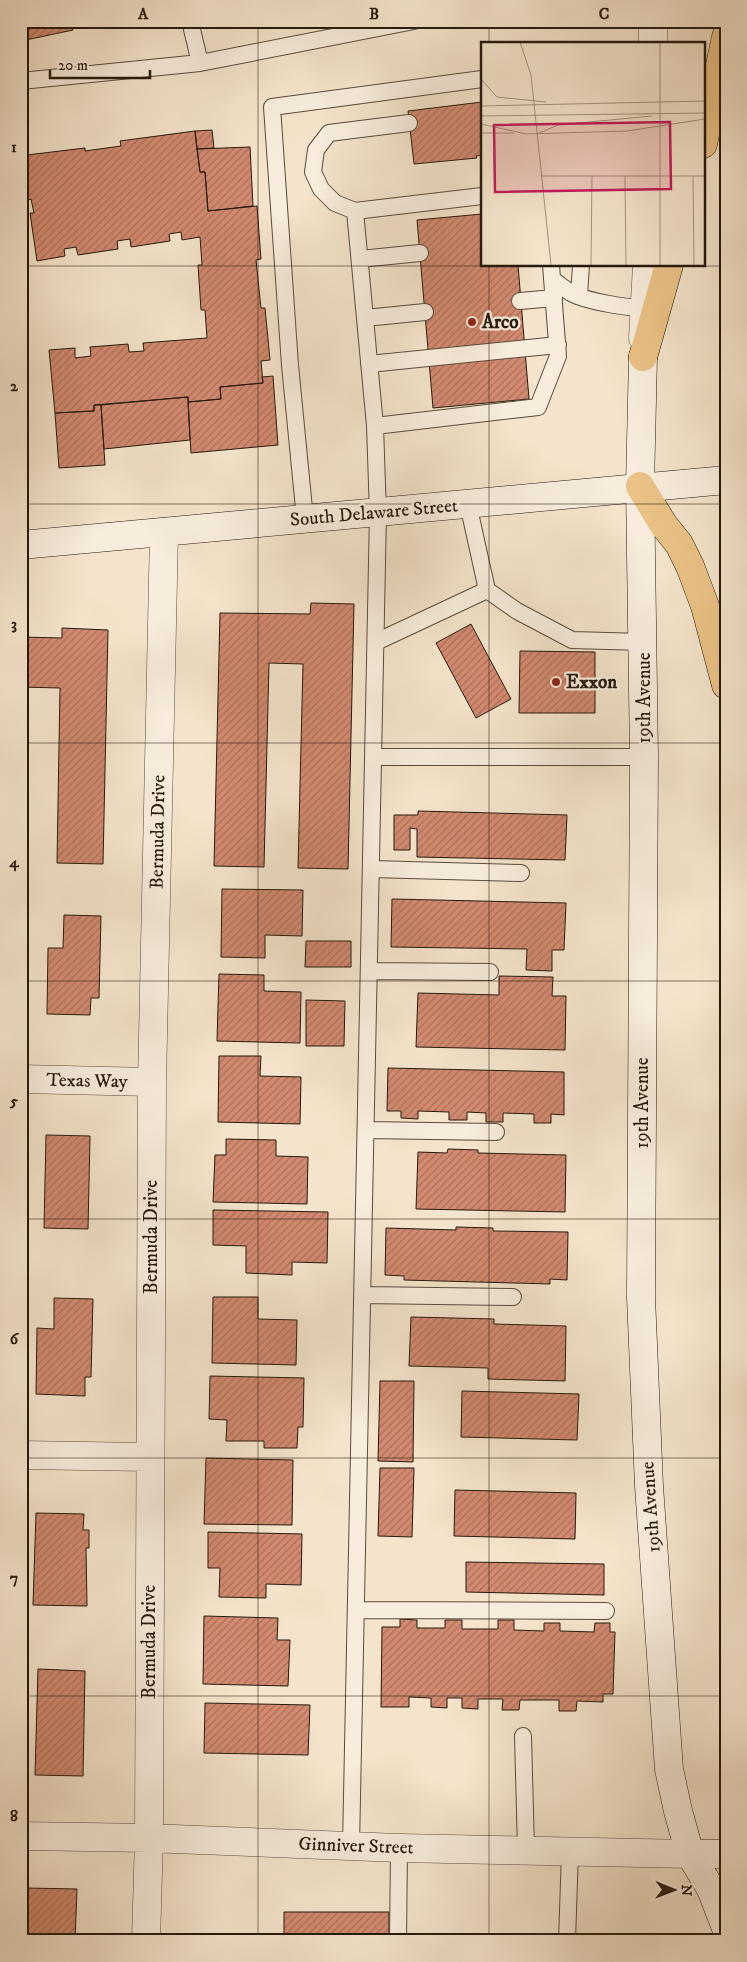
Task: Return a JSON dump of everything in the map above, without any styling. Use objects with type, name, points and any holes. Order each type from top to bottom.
[{"type":"highway","points":[[704,139],[726,37]]},
{"type":"highway","points":[[643,357],[650,308],[669,266]]},
{"type":"highway","points":[[640,486],[663,524],[679,544],[690,566],[704,606],[726,685]]},
{"type":"street","points":[[653,21],[653,42]]},
{"type":"street","points":[[647,266],[650,308]]},
{"type":"street","name":"19th Avenue","points":[[643,357],[640,486],[644,642],[641,1297],[648,1476],[669,1769],[690,1854],[711,1889],[726,1928]]},
{"type":"street","name":"South Delaware Street","points":[[21,545],[164,533],[640,486],[726,480]]},
{"type":"street","name":"Bermuda Drive","points":[[146,1941],[149,1838],[149,1457],[152,1082],[164,533]]},
{"type":"street","name":"Texas Way","points":[[21,1079],[152,1082]]},
{"type":"street","points":[[21,1455],[149,1457]]},
{"type":"street","name":"Ginniver Street","points":[[21,1836],[149,1838],[399,1848],[726,1854]]},
{"type":"lane","points":[[190,21],[200,63]]},
{"type":"lane","points":[[21,81],[200,63],[414,21]]},
{"type":"lane","points":[[305,519],[290,364],[272,107],[481,79]]},
{"type":"lane","points":[[409,123],[329,133],[316,150],[313,172],[321,189],[335,203],[355,211],[481,196]]},
{"type":"lane","points":[[351,1846],[378,512],[375,426],[355,211]]},
{"type":"lane","points":[[360,259],[420,253]]},
{"type":"lane","points":[[579,295],[582,266]]},
{"type":"lane","points":[[552,272],[572,293],[605,303],[650,308]]},
{"type":"lane","points":[[375,426],[538,407],[558,356],[552,272]]},
{"type":"lane","points":[[520,301],[554,298]]},
{"type":"lane","points":[[365,318],[425,312]]},
{"type":"lane","points":[[370,364],[558,345]]},
{"type":"lane","points":[[468,504],[486,590],[517,611],[572,640],[644,642]]},
{"type":"lane","points":[[376,642],[486,590]]},
{"type":"lane","points":[[374,758],[644,756]]},
{"type":"lane","points":[[371,869],[521,873]]},
{"type":"lane","points":[[369,971],[490,972]]},
{"type":"lane","points":[[366,1130],[496,1132]]},
{"type":"lane","points":[[362,1295],[513,1297]]},
{"type":"lane","points":[[356,1610],[606,1611]]},
{"type":"lane","points":[[523,1736],[526,1850]]},
{"type":"lane","points":[[398,1941],[399,1848]]},
{"type":"lane","points":[[568,1941],[570,1851]]},
{"type":"building","points":[[21,21],[71,21],[73,30],[21,41]]},
{"type":"building","points":[[481,102],[481,155],[476,156],[477,158],[414,164],[408,111]]},
{"type":"building","points":[[212,130],[214,148],[197,149],[195,131]]},
{"type":"building","points":[[195,131],[200,172],[205,172],[208,211],[257,206],[261,259],[256,260],[261,308],[265,308],[270,360],[261,361],[263,383],[220,387],[221,399],[188,402],[188,397],[94,405],[94,411],[55,413],[49,350],[75,348],[75,358],[91,356],[90,347],[128,344],[129,352],[144,351],[143,343],[207,338],[205,310],[201,310],[198,265],[202,265],[200,237],[182,240],[181,232],[169,234],[170,241],[131,247],[130,239],[117,241],[118,249],[78,255],[76,247],[64,249],[65,256],[37,261],[30,213],[34,213],[31,199],[28,200],[21,152],[27,151],[27,155],[85,148],[85,151],[121,146],[120,141]]},
{"type":"building","points":[[250,147],[253,206],[208,211],[205,172],[200,172],[197,149]]},
{"type":"building","points":[[481,214],[481,266],[518,266],[529,399],[433,408],[417,220]]},
{"type":"building","points":[[273,376],[278,445],[191,453],[188,402],[221,399],[220,387],[263,383],[262,377]]},
{"type":"building","points":[[188,397],[190,440],[104,449],[101,405]]},
{"type":"building","points":[[94,405],[101,405],[105,465],[59,468],[55,413],[94,411]]},
{"type":"building","points":[[311,603],[354,604],[348,869],[298,868],[303,664],[269,663],[264,867],[214,866],[220,613],[310,614]]},
{"type":"building","points":[[471,624],[511,699],[476,718],[436,643]]},
{"type":"building","points":[[62,628],[108,630],[103,864],[57,863],[60,688],[21,687],[21,637],[62,638]]},
{"type":"building","points":[[520,651],[595,652],[595,713],[519,713]]},
{"type":"building","points":[[418,811],[567,815],[565,860],[417,857],[417,829],[410,828],[410,850],[394,850],[394,815],[418,815]]},
{"type":"building","points":[[222,889],[303,890],[302,936],[265,935],[265,958],[221,957]]},
{"type":"building","points":[[392,899],[566,903],[564,950],[552,950],[552,971],[526,970],[527,949],[391,947]]},
{"type":"building","points":[[64,915],[101,916],[99,998],[91,998],[90,1015],[47,1014],[48,948],[63,948]]},
{"type":"building","points":[[21,922],[27,922],[25,1014],[21,1013]]},
{"type":"building","points":[[306,941],[351,941],[351,967],[305,967]]},
{"type":"building","points":[[219,974],[264,975],[264,991],[301,992],[300,1043],[217,1041]]},
{"type":"building","points":[[499,976],[553,977],[552,996],[566,996],[565,1050],[416,1047],[418,993],[499,995]]},
{"type":"building","points":[[306,1000],[345,1001],[344,1046],[306,1046]]},
{"type":"building","points":[[219,1056],[261,1056],[260,1076],[301,1077],[300,1124],[218,1122]]},
{"type":"building","points":[[388,1068],[564,1072],[564,1115],[551,1114],[551,1123],[534,1123],[534,1114],[503,1113],[503,1122],[486,1122],[486,1113],[467,1112],[467,1120],[449,1120],[449,1112],[418,1111],[418,1119],[401,1118],[401,1111],[387,1111]]},
{"type":"building","points":[[21,1132],[23,1132],[21,1215]]},
{"type":"building","points":[[46,1135],[90,1136],[88,1229],[44,1228]]},
{"type":"building","points":[[226,1139],[276,1140],[276,1156],[308,1157],[307,1204],[213,1202],[215,1155],[226,1155]]},
{"type":"building","points":[[448,1149],[478,1150],[478,1153],[566,1155],[565,1212],[416,1209],[418,1152],[447,1153]]},
{"type":"building","points":[[213,1210],[328,1212],[327,1263],[292,1262],[292,1275],[246,1273],[246,1246],[213,1245]]},
{"type":"building","points":[[456,1227],[493,1228],[493,1231],[568,1232],[567,1280],[550,1279],[550,1284],[404,1280],[404,1276],[385,1275],[386,1228],[456,1230]]},
{"type":"building","points":[[213,1297],[258,1297],[258,1319],[297,1320],[296,1365],[212,1363]]},
{"type":"building","points":[[54,1298],[93,1299],[91,1377],[85,1377],[85,1396],[36,1394],[37,1328],[54,1329]]},
{"type":"building","points":[[411,1317],[494,1319],[494,1324],[566,1326],[565,1381],[488,1379],[488,1368],[409,1366]]},
{"type":"building","points":[[210,1376],[304,1378],[303,1427],[298,1427],[297,1448],[264,1448],[264,1441],[226,1441],[227,1420],[209,1419]]},
{"type":"building","points":[[380,1381],[414,1381],[413,1462],[378,1461]]},
{"type":"building","points":[[462,1391],[579,1394],[577,1440],[461,1437]]},
{"type":"building","points":[[206,1458],[293,1460],[292,1525],[204,1524]]},
{"type":"building","points":[[380,1468],[414,1468],[412,1537],[378,1536]]},
{"type":"building","points":[[455,1490],[576,1493],[575,1539],[454,1536]]},
{"type":"building","points":[[36,1513],[84,1514],[83,1530],[89,1530],[89,1548],[86,1548],[87,1606],[33,1605]]},
{"type":"building","points":[[208,1532],[302,1534],[301,1585],[266,1584],[266,1598],[219,1597],[220,1568],[208,1568]]},
{"type":"building","points":[[466,1562],[604,1564],[604,1595],[466,1592]]},
{"type":"building","points":[[204,1616],[278,1618],[277,1640],[290,1640],[288,1686],[203,1684]]},
{"type":"building","points":[[400,1619],[417,1620],[417,1628],[445,1628],[445,1620],[462,1620],[462,1629],[498,1629],[498,1620],[514,1620],[514,1630],[544,1631],[544,1623],[560,1623],[560,1631],[594,1632],[595,1623],[610,1623],[610,1632],[615,1632],[613,1694],[603,1694],[603,1702],[577,1701],[576,1711],[559,1711],[559,1700],[520,1700],[519,1710],[502,1710],[503,1699],[478,1699],[478,1709],[462,1708],[462,1698],[447,1698],[447,1708],[431,1707],[431,1698],[409,1697],[409,1707],[381,1707],[382,1627],[400,1627]]},
{"type":"building","points":[[38,1669],[85,1671],[83,1776],[35,1775]]},
{"type":"building","points":[[205,1703],[310,1705],[308,1755],[204,1753]]},
{"type":"building","points":[[27,1888],[77,1889],[75,1941],[26,1941]]},
{"type":"building","points":[[284,1912],[389,1912],[389,1941],[284,1941]]},
{"type":"place","name":"Arco","points":[[472,322]]},
{"type":"place","name":"Exxon","points":[[556,682]]}]
